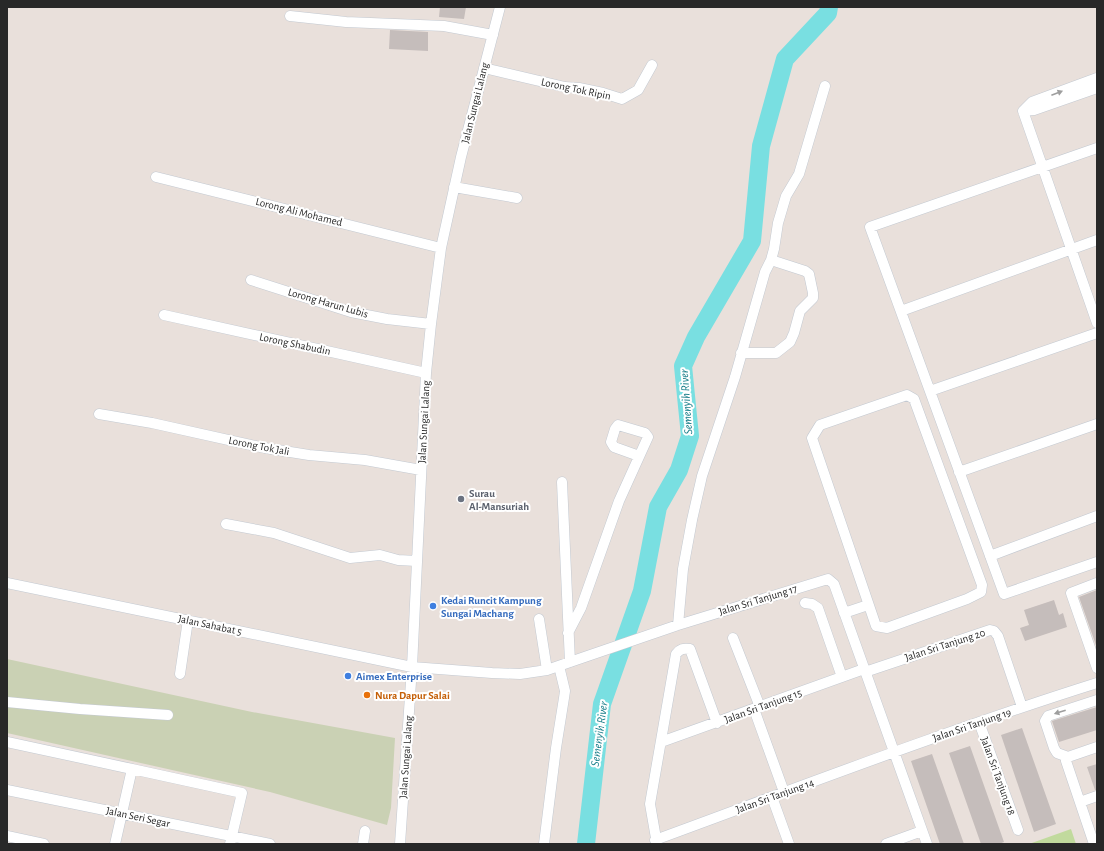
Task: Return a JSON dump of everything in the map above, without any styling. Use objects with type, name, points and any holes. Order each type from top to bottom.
[{"type":"street","name":"Jalan Sungai Lalang","points":[[400,844],[412,667],[426,373],[431,324],[442,248],[454,187],[500,7]]},
{"type":"street","points":[[290,16],[346,22],[444,26],[492,35]]},
{"type":"street","name":"Lorong Tok Ripin","points":[[484,68],[564,87],[579,88],[602,93],[622,99],[638,90],[652,65]]},
{"type":"street","points":[[1024,111],[1032,102],[1097,78]]},
{"type":"street","points":[[678,625],[683,569],[702,476],[735,377],[765,272],[771,260],[778,223],[786,196],[798,174],[825,86]]},
{"type":"street","points":[[1024,111],[1034,110],[1097,88]]},
{"type":"street","points":[[1024,111],[1097,322]]},
{"type":"street","points":[[1097,148],[870,227],[1004,594],[1097,562]]},
{"type":"street","name":"Lorong Ali Mohamed","points":[[156,177],[442,248]]},
{"type":"street","points":[[454,187],[517,198]]},
{"type":"street","points":[[901,311],[1097,240]]},
{"type":"street","points":[[741,353],[776,353],[790,342],[794,334],[800,311],[813,298],[814,293],[809,274],[805,271],[771,260]]},
{"type":"street","name":"Lorong Harun Lubis","points":[[251,280],[351,312],[387,319],[431,324]]},
{"type":"street","name":"Lorong Shabudin","points":[[164,316],[426,373]]},
{"type":"street","points":[[930,391],[1097,333]]},
{"type":"street","points":[[907,395],[914,399],[982,585],[981,592],[967,599],[887,628],[876,626],[868,605],[812,438],[820,425],[907,395]]},
{"type":"street","name":"Lorong Tok Jali","points":[[99,414],[152,423],[265,448],[309,455],[365,460],[421,470]]},
{"type":"street","points":[[959,472],[1097,424]]},
{"type":"street","points":[[568,633],[581,608],[619,501],[639,456]]},
{"type":"street","points":[[562,482],[570,662]]},
{"type":"street","points":[[990,556],[1097,516]]},
{"type":"street","points":[[226,524],[274,533],[350,558],[380,556],[417,562]]},
{"type":"street","name":"Jalan Sri Tanjung 17","points":[[412,667],[520,674],[547,670],[678,625],[828,579],[834,584],[927,844]]},
{"type":"street","name":"Jalan Sahabat 5","points":[[7,583],[412,667]]},
{"type":"street","points":[[1097,583],[1071,593],[1097,667]]},
{"type":"street","name":"Jalan Sri Tanjung 17","points":[[805,603],[812,604],[818,608],[842,677]]},
{"type":"street","points":[[844,613],[868,605]]},
{"type":"street","points":[[539,619],[547,670]]},
{"type":"street","points":[[180,674],[188,620]]},
{"type":"street","name":"Jalan Sri Tanjung 20","points":[[865,670],[990,630],[994,631],[998,636],[1022,708]]},
{"type":"street","points":[[733,638],[784,792]]},
{"type":"street","points":[[656,842],[650,804],[676,654],[684,648],[690,649],[717,722]]},
{"type":"street","points":[[544,844],[565,691],[559,666]]},
{"type":"street","name":"Jalan Sri Tanjung 15","points":[[661,742],[865,670]]},
{"type":"street","name":"Jalan Sri Tanjung 19","points":[[894,752],[1097,682]]},
{"type":"street","points":[[1094,844],[1067,759],[1057,753],[1054,748],[1045,721],[1048,716],[1097,700]]},
{"type":"street","points":[[7,702],[168,715]]},
{"type":"street","name":"Jalan Sri Tanjung 18","points":[[979,722],[1018,830]]},
{"type":"street","points":[[7,742],[242,793],[231,840]]},
{"type":"street","points":[[1067,759],[1097,747]]},
{"type":"street","name":"Jalan Sri Tanjung 14","points":[[656,842],[784,792],[894,752]]},
{"type":"street","points":[[115,844],[132,769]]},
{"type":"street","name":"Jalan Seri Segar","points":[[7,790],[122,813],[231,840],[270,844]]},
{"type":"street","points":[[1080,802],[1097,796]]},
{"type":"street","points":[[772,797],[789,844]]},
{"type":"street","points":[[394,844],[401,830]]},
{"type":"street","points":[[363,844],[365,831]]},
{"type":"street","points":[[886,844],[922,831]]},
{"type":"street","points":[[7,836],[44,844]]},
{"type":"green space","points":[[7,659],[252,712],[395,738],[391,808],[387,825],[270,792],[7,733]]},
{"type":"green space","points":[[1071,829],[1076,844],[1029,844]]},
{"type":"building","points":[[440,7],[466,7],[464,19],[439,17]]},
{"type":"building","points":[[390,30],[428,32],[428,51],[389,49]]},
{"type":"building","points":[[1097,590],[1097,648],[1079,597]]},
{"type":"building","points":[[1054,600],[1059,615],[1063,613],[1067,627],[1025,641],[1020,628],[1029,625],[1024,610]]},
{"type":"building","points":[[1097,707],[1097,730],[1059,742],[1052,721]]},
{"type":"building","points":[[1022,728],[1056,824],[1034,832],[1001,735]]},
{"type":"building","points":[[970,746],[1004,842],[999,844],[981,844],[949,753]]},
{"type":"building","points":[[932,754],[964,844],[940,844],[911,761]]},
{"type":"building","points":[[1097,764],[1097,790],[1095,790],[1087,767]]},
{"type":"waterway","name":"Semenyih River","points":[[586,844],[602,704],[642,591],[658,507],[679,470],[690,436],[683,366],[696,337],[752,241],[761,146],[785,59],[828,13],[829,7]]},
{"type":"place","name":"Surau Al-Mansuriah","points":[[461,499]]},
{"type":"place","name":"Kedai Runcit Kampung Sungai Machang","points":[[433,606]]},
{"type":"place","name":"Aimex Enterprise","points":[[348,676]]},
{"type":"place","name":"Nura Dapur Salai","points":[[367,695]]}]
